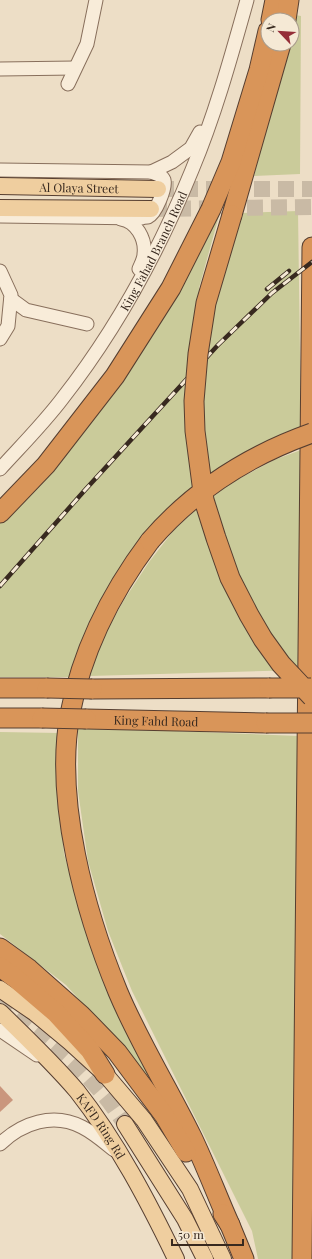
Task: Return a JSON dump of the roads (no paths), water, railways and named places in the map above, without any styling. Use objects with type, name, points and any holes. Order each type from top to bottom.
[{"type":"highway","points":[[273,12],[275,0]]},
{"type":"highway","points":[[287,12],[289,0]]},
{"type":"highway","points":[[0,513],[46,465],[115,376],[171,288],[211,209],[230,162],[259,70],[263,52]]},
{"type":"highway","points":[[279,52],[206,303],[198,354],[194,400],[195,431],[204,500],[230,578],[263,639],[281,664],[312,697]]},
{"type":"highway","points":[[302,1259],[312,247]]},
{"type":"highway","points":[[244,1259],[192,1138],[146,1050],[118,992],[93,922],[79,869],[69,813],[66,768],[69,719],[77,683],[86,656],[106,608],[134,562],[150,541],[167,522],[198,495],[238,467],[266,452],[312,433]]},
{"type":"highway","points":[[0,688],[312,688]]},
{"type":"highway","name":"King Fahd Road","points":[[0,718],[312,723]]},
{"type":"highway","points":[[0,948],[29,969],[75,1010],[117,1052],[164,1115],[230,1226]]},
{"type":"highway","points":[[0,967],[56,1013],[90,1050],[105,1074]]},
{"type":"main road","name":"Al Olaya Street","points":[[0,186],[158,189]]},
{"type":"main road","name":"Al Olaya Street","points":[[0,208],[151,208]]},
{"type":"main road","points":[[0,989],[35,1013],[70,1042],[105,1074],[144,1120],[190,1189],[222,1259]]},
{"type":"main road","name":"KAFD Ring Rd","points":[[0,1012],[40,1051],[76,1091],[121,1155],[154,1213],[176,1259]]},
{"type":"main road","points":[[125,1124],[185,1219],[205,1259]]},
{"type":"street","points":[[68,84],[87,44],[96,0]]},
{"type":"street","name":"King Fahad Branch Road","points":[[0,469],[36,431],[88,364],[130,297],[154,252],[193,170],[217,102],[247,0]]},
{"type":"street","points":[[0,68],[75,68]]},
{"type":"street","points":[[151,172],[172,162],[191,148],[217,102]]},
{"type":"street","points":[[0,170],[151,172],[160,175],[164,179],[162,195],[153,212],[149,216],[142,218],[0,216]]},
{"type":"street","points":[[108,217],[126,220],[141,233],[144,243],[144,254],[130,297]]},
{"type":"street","points":[[0,271],[11,295],[8,326],[0,339]]},
{"type":"street","points":[[11,299],[26,310],[87,324]]},
{"type":"street","points":[[1,1032],[28,1048],[76,1091]]},
{"type":"street","points":[[0,1144],[20,1129],[32,1123],[44,1120],[58,1120],[72,1122],[82,1127],[101,1139],[121,1155]]},
{"type":"tunnel","points":[[158,189],[312,189]]},
{"type":"tunnel","points":[[151,209],[312,207]]},
{"type":"tunnel","points":[[0,998],[41,1032],[79,1068],[106,1097],[125,1124]]},
{"type":"railway","points":[[0,586],[85,490],[218,345],[272,293],[312,262]]},
{"type":"railway","points":[[267,289],[289,271]]}]
